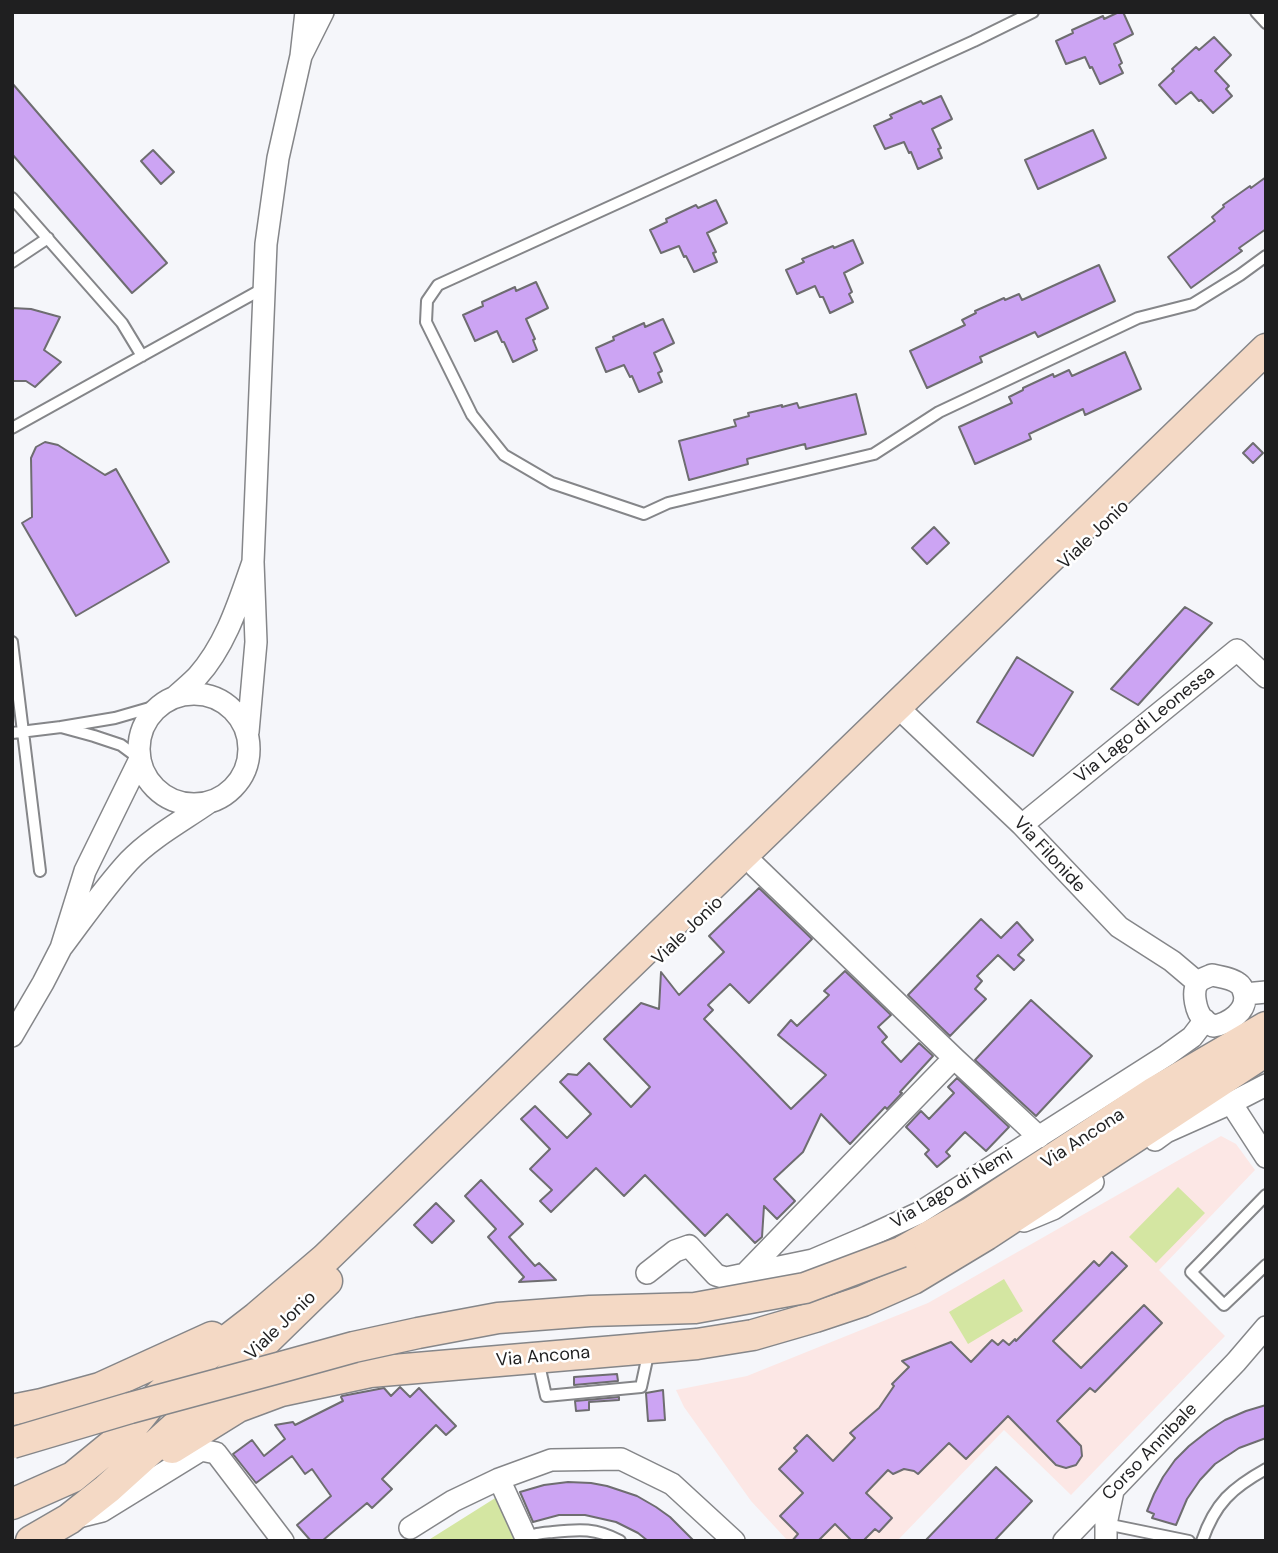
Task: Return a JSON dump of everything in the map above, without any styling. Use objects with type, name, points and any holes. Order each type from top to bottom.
[{"type":"main road","name":"Viale Jonio","points":[[12,1504],[73,1477],[128,1432],[152,1402],[181,1375],[257,1317],[325,1259],[1266,348]]},
{"type":"main road","name":"Viale Jonio","points":[[107,1489],[201,1404],[1266,369]]},
{"type":"main road","name":"Via Ancona","points":[[12,1443],[238,1379],[418,1333],[498,1318],[590,1311],[695,1308],[806,1288],[901,1252],[972,1212],[1153,1093],[1266,1027]]},
{"type":"main road","name":"Via Ancona","points":[[107,1489],[238,1407],[281,1391],[370,1372],[697,1344],[752,1335],[863,1301],[913,1279],[986,1236],[1266,1051]]},
{"type":"main road","name":"Viale Jonio","points":[[12,1410],[100,1388],[257,1317]]},
{"type":"main road","points":[[31,1541],[69,1519],[107,1489]]},
{"type":"street","points":[[61,948],[131,860],[158,837],[208,803],[226,795],[239,783],[247,768],[256,642],[253,562],[265,244],[278,158],[301,55],[306,12]]},
{"type":"street","points":[[301,55],[323,12]]},
{"type":"street","points":[[208,803],[190,804],[171,800],[156,789],[144,773],[140,759],[140,736],[148,718],[198,676],[216,650],[232,620],[253,562]]},
{"type":"street","name":"Via Lago di Leonessa","points":[[1022,825],[1237,650],[1266,677]]},
{"type":"street","points":[[168,700],[194,693],[211,696],[227,704],[240,716],[248,732]]},
{"type":"street","name":"Via Filonide","points":[[908,717],[1022,825],[1119,927],[1172,961],[1198,983]]},
{"type":"street","points":[[12,1036],[61,948],[85,871],[140,759]]},
{"type":"street","points":[[755,866],[1039,1137]]},
{"type":"street","points":[[1212,975],[1238,982],[1244,989],[1255,993],[1245,1007],[1218,1025],[1213,1026],[1198,1012],[1196,986],[1212,975]]},
{"type":"street","name":"Via Lago di Nemi","points":[[648,1273],[676,1251],[690,1246],[716,1275],[726,1278],[743,1276],[813,1260],[919,1213],[1167,1055],[1192,1037],[1205,1020]]},
{"type":"street","points":[[1153,1093],[1167,1055]]},
{"type":"street","points":[[743,1276],[954,1058]]},
{"type":"street","name":"Via Ancona","points":[[986,1236],[1053,1209],[1166,1132],[1266,1085]]},
{"type":"street","points":[[1231,1103],[1266,1157]]},
{"type":"street","points":[[1236,1362],[1266,1327]]},
{"type":"street","points":[[1236,1362],[1266,1344]]},
{"type":"street","name":"Corso Annibale","points":[[1063,1541],[1236,1362]]},
{"type":"street","points":[[69,1519],[102,1511],[201,1450],[216,1453],[283,1541]]},
{"type":"street","points":[[411,1528],[453,1502],[499,1479],[551,1460],[621,1459],[672,1484],[725,1538]]},
{"type":"street","points":[[499,1479],[526,1538]]},
{"type":"street","points":[[1106,1532],[1113,1490]]},
{"type":"lane","points":[[1033,12],[438,285],[427,301],[426,322],[472,415],[504,455],[552,483],[644,514],[668,503],[874,454],[939,412],[1138,318],[1193,304],[1266,256]]},
{"type":"lane","points":[[1256,12],[1266,23]]},
{"type":"lane","points":[[12,198],[122,323],[142,356]]},
{"type":"lane","points":[[12,262],[48,238]]},
{"type":"lane","points":[[12,428],[264,288]]},
{"type":"lane","points":[[12,642],[17,732],[40,871]]},
{"type":"lane","points":[[17,732],[115,718],[168,700]]},
{"type":"lane","points":[[61,727],[121,745],[140,759]]},
{"type":"lane","points":[[1266,1195],[1191,1272],[1224,1305],[1266,1265]]},
{"type":"lane","points":[[538,1357],[547,1396],[641,1387],[649,1348]]},
{"type":"lane","points":[[1202,1541],[1222,1500],[1245,1480],[1266,1469]]},
{"type":"lane","points":[[526,1538],[533,1534],[584,1529],[620,1541]]},
{"type":"lane","points":[[1106,1532],[1189,1541]]},
{"type":"shaded area","points":[[1221,1136],[1236,1144],[1255,1170],[1159,1270],[1225,1336],[1071,1495],[1004,1430],[897,1541],[788,1541],[751,1501],[684,1407],[676,1390],[747,1376],[928,1303]]},
{"type":"green space","points":[[1178,1187],[1205,1213],[1156,1263],[1129,1237]]},
{"type":"green space","points":[[1004,1279],[1023,1311],[968,1344],[949,1312]]},
{"type":"green space","points":[[500,1495],[520,1541],[427,1541]]},
{"type":"building","points":[[1123,12],[1133,34],[1114,44],[1123,73],[1100,84],[1085,57],[1066,64],[1056,41],[1073,33],[1072,30]]},
{"type":"building","points":[[1214,37],[1231,55],[1215,71],[1229,86],[1226,89],[1232,96],[1213,113],[1191,92],[1176,104],[1159,85],[1196,47],[1199,50]]},
{"type":"building","points":[[12,83],[167,263],[132,293],[12,154]]},
{"type":"building","points":[[941,96],[952,119],[932,129],[941,148],[938,149],[942,158],[918,169],[904,142],[885,149],[874,126],[892,118],[890,115],[921,101],[923,104]]},
{"type":"building","points":[[1093,130],[1106,158],[1038,189],[1025,160]]},
{"type":"building","points":[[153,150],[174,172],[161,184],[141,161]]},
{"type":"building","points":[[1266,177],[1266,229],[1239,248],[1242,251],[1191,288],[1168,257],[1215,221],[1212,217],[1223,205]]},
{"type":"building","points":[[716,200],[727,223],[707,233],[716,252],[713,253],[717,262],[694,272],[679,246],[661,253],[650,230],[696,205],[698,208]]},
{"type":"building","points":[[853,240],[863,263],[844,273],[853,302],[830,313],[815,286],[797,294],[786,270],[804,262],[802,259]]},
{"type":"building","points":[[1099,265],[1115,301],[1038,337],[1035,332],[980,357],[982,362],[927,388],[910,351],[965,325],[962,320],[976,313],[975,311],[1019,294],[1022,300]]},
{"type":"building","points":[[536,282],[548,308],[526,319],[537,350],[513,362],[497,331],[475,341],[463,315],[483,306],[482,302],[515,287],[516,291]]},
{"type":"building","points":[[12,308],[31,309],[60,317],[44,350],[61,362],[35,387],[26,381],[12,381]]},
{"type":"building","points":[[663,319],[674,343],[654,353],[662,371],[658,373],[662,382],[639,392],[624,365],[606,372],[596,348],[644,323],[645,327]]},
{"type":"building","points":[[1125,352],[1141,389],[1085,415],[1083,409],[1029,434],[1031,439],[975,464],[959,427],[1012,403],[1009,397],[1053,374],[1054,377],[1069,370],[1072,376]]},
{"type":"building","points":[[856,394],[866,434],[806,449],[805,444],[747,459],[748,464],[689,480],[679,441],[736,426],[734,420],[749,416],[748,413],[797,403],[799,408]]},
{"type":"building","points":[[45,442],[58,445],[105,475],[116,469],[169,562],[76,616],[22,523],[32,517],[31,458],[36,447]]},
{"type":"building","points":[[1253,443],[1263,453],[1253,463],[1243,453]]},
{"type":"building","points":[[934,527],[949,543],[927,564],[912,548]]},
{"type":"building","points":[[1185,607],[1212,623],[1138,705],[1111,689]]},
{"type":"building","points":[[1017,657],[1073,692],[1033,756],[977,722]]},
{"type":"building","points":[[759,888],[812,939],[749,1003],[730,984],[708,1005],[713,1010],[704,1019],[791,1109],[826,1075],[778,1035],[791,1020],[797,1026],[829,995],[824,991],[845,971],[891,1015],[878,1027],[887,1037],[882,1042],[901,1062],[919,1043],[933,1056],[887,1109],[885,1107],[850,1144],[821,1114],[803,1152],[774,1179],[795,1201],[777,1219],[764,1206],[762,1237],[755,1243],[727,1214],[705,1236],[645,1175],[624,1196],[596,1168],[551,1212],[540,1201],[552,1190],[530,1169],[550,1149],[521,1119],[535,1106],[567,1138],[591,1114],[560,1082],[568,1074],[577,1075],[589,1063],[631,1107],[650,1087],[604,1039],[641,1003],[659,1009],[661,972],[679,995],[724,952],[709,936]]},
{"type":"building","points":[[981,919],[1001,938],[1017,922],[1033,940],[1018,955],[1024,960],[1014,970],[998,955],[977,976],[982,981],[975,989],[986,999],[950,1036],[908,995]]},
{"type":"building","points":[[1031,1000],[1092,1056],[1036,1116],[975,1060]]},
{"type":"building","points":[[957,1078],[1009,1127],[986,1151],[965,1132],[946,1152],[950,1156],[937,1167],[925,1154],[929,1150],[906,1127],[921,1111],[929,1119],[954,1093],[948,1087]]},
{"type":"building","points":[[481,1180],[523,1224],[509,1237],[535,1266],[539,1263],[556,1280],[519,1282],[524,1277],[488,1237],[496,1229],[465,1196]]},
{"type":"building","points":[[436,1203],[454,1221],[432,1243],[414,1225]]},
{"type":"building","points":[[1112,1252],[1127,1266],[1053,1341],[1081,1368],[1144,1305],[1162,1323],[1095,1392],[1090,1388],[1057,1421],[1081,1446],[1082,1456],[1076,1465],[1066,1468],[1056,1465],[1008,1416],[966,1459],[949,1443],[918,1474],[904,1469],[893,1474],[888,1470],[866,1493],[892,1518],[879,1532],[875,1529],[863,1541],[852,1541],[835,1524],[818,1541],[792,1541],[798,1534],[780,1516],[803,1493],[779,1469],[797,1451],[794,1448],[807,1435],[833,1461],[855,1438],[850,1433],[879,1408],[894,1386],[892,1384],[909,1367],[902,1361],[951,1342],[971,1362],[992,1340],[998,1345],[1003,1340],[1009,1345],[1094,1261],[1099,1266]]},
{"type":"building","points":[[617,1374],[618,1381],[574,1385],[574,1377]]},
{"type":"building","points":[[400,1387],[410,1397],[419,1388],[456,1426],[446,1435],[436,1425],[382,1479],[392,1489],[372,1508],[367,1503],[322,1541],[311,1541],[297,1525],[331,1496],[312,1469],[305,1474],[292,1456],[256,1483],[233,1454],[252,1440],[264,1456],[285,1439],[275,1425],[293,1422],[295,1425],[343,1401],[342,1396],[384,1388],[391,1396]]},
{"type":"building","points":[[663,1390],[665,1420],[648,1421],[646,1393]]},
{"type":"building","points":[[619,1397],[619,1400],[589,1402],[589,1410],[576,1411],[575,1401]]},
{"type":"building","points":[[1266,1405],[1266,1438],[1239,1448],[1215,1464],[1187,1499],[1176,1525],[1152,1518],[1154,1514],[1147,1511],[1154,1494],[1175,1460],[1189,1446],[1225,1420]]},
{"type":"building","points":[[996,1467],[1032,1501],[994,1541],[925,1541]]},
{"type":"building","points":[[568,1482],[607,1486],[637,1496],[670,1517],[694,1541],[648,1541],[616,1522],[585,1515],[559,1515],[533,1522],[520,1492]]}]
